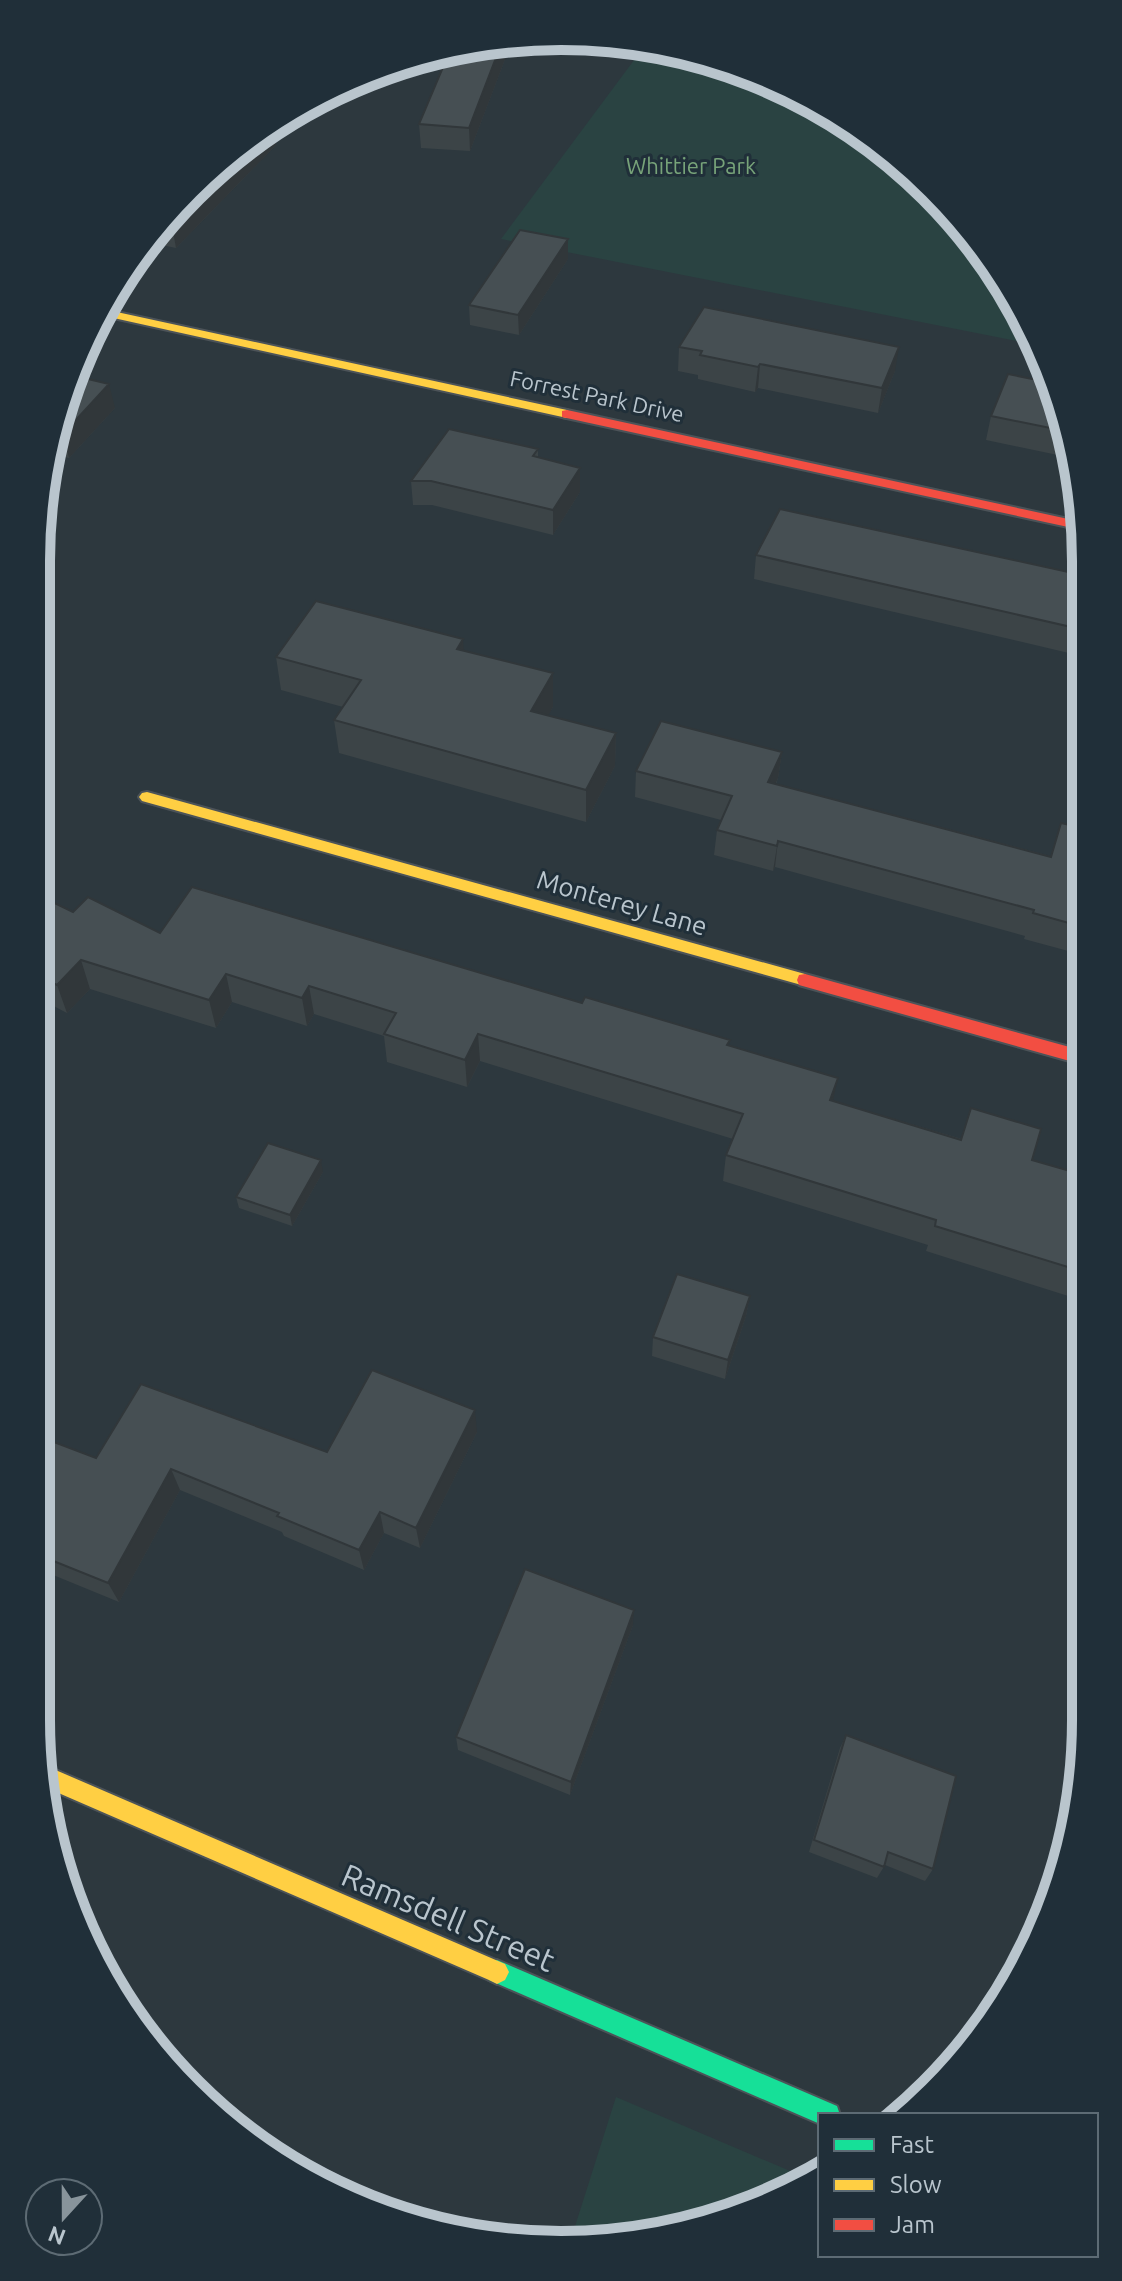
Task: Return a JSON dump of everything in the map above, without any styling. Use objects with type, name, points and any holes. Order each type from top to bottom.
[{"type":"street","name":"Forrest Park Drive","points":[[113,314],[1071,524]]},
{"type":"street","name":"Monterey Lane","points":[[147,797],[1072,1055]]},
{"type":"street","name":"Ramsdell Street","points":[[53,1780],[823,2113]]},
{"type":"green space","name":"Whittier Park","points":[[637,56],[661,60],[693,67],[757,89],[816,118],[872,156],[945,224],[986,277],[1022,342],[501,239]]},
{"type":"green space","points":[[616,2097],[796,2173],[757,2192],[693,2214],[628,2227],[574,2231]]},
{"type":"building","points":[[498,54],[469,128],[419,124],[444,64]]},
{"type":"building","points":[[520,230],[568,239],[518,315],[469,305]]},
{"type":"building","points":[[704,307],[899,347],[882,388],[760,364],[758,367],[700,355],[702,351],[679,347]]},
{"type":"building","points":[[1008,374],[1039,380],[1055,429],[991,416]]},
{"type":"building","points":[[84,378],[109,384],[67,430]]},
{"type":"building","points":[[449,429],[538,449],[533,456],[580,468],[553,510],[431,481],[411,481]]},
{"type":"building","points":[[780,509],[1072,573],[1072,627],[756,555]]},
{"type":"building","points":[[316,601],[463,639],[457,649],[553,673],[531,711],[616,733],[586,790],[334,720],[361,680],[276,657]]},
{"type":"building","points":[[661,721],[782,752],[768,782],[1051,857],[1061,823],[1072,826],[1072,924],[1033,913],[1034,910],[778,841],[777,846],[717,830],[732,796],[636,771]]},
{"type":"building","points":[[192,887],[582,1003],[585,997],[730,1040],[727,1045],[838,1078],[830,1100],[961,1140],[971,1108],[1041,1129],[1032,1160],[1072,1172],[1072,1268],[935,1226],[936,1220],[726,1155],[743,1114],[478,1034],[465,1060],[384,1034],[396,1013],[309,986],[302,998],[226,974],[209,1000],[81,960],[57,985],[50,982],[50,901],[73,912],[88,897],[160,933]]},
{"type":"building","points":[[268,1143],[321,1160],[290,1215],[236,1197]]},
{"type":"building","points":[[677,1274],[750,1296],[728,1360],[653,1337]]},
{"type":"building","points":[[372,1370],[475,1410],[416,1528],[380,1512],[359,1550],[171,1469],[108,1583],[50,1560],[50,1441],[96,1458],[141,1384],[327,1452]]},
{"type":"building","points":[[525,1569],[634,1610],[571,1782],[456,1737]]},
{"type":"building","points":[[846,1735],[956,1776],[933,1869],[888,1852],[884,1867],[814,1840]]},
{"type":"traffic: fast","points":[[497,1972],[823,2113]]},
{"type":"traffic: slow","points":[[113,314],[567,414]]},
{"type":"traffic: slow","points":[[147,797],[805,980]]},
{"type":"traffic: slow","points":[[53,1780],[497,1972]]},
{"type":"traffic: jam","points":[[567,414],[1071,524]]},
{"type":"traffic: jam","points":[[805,980],[1072,1055]]}]
